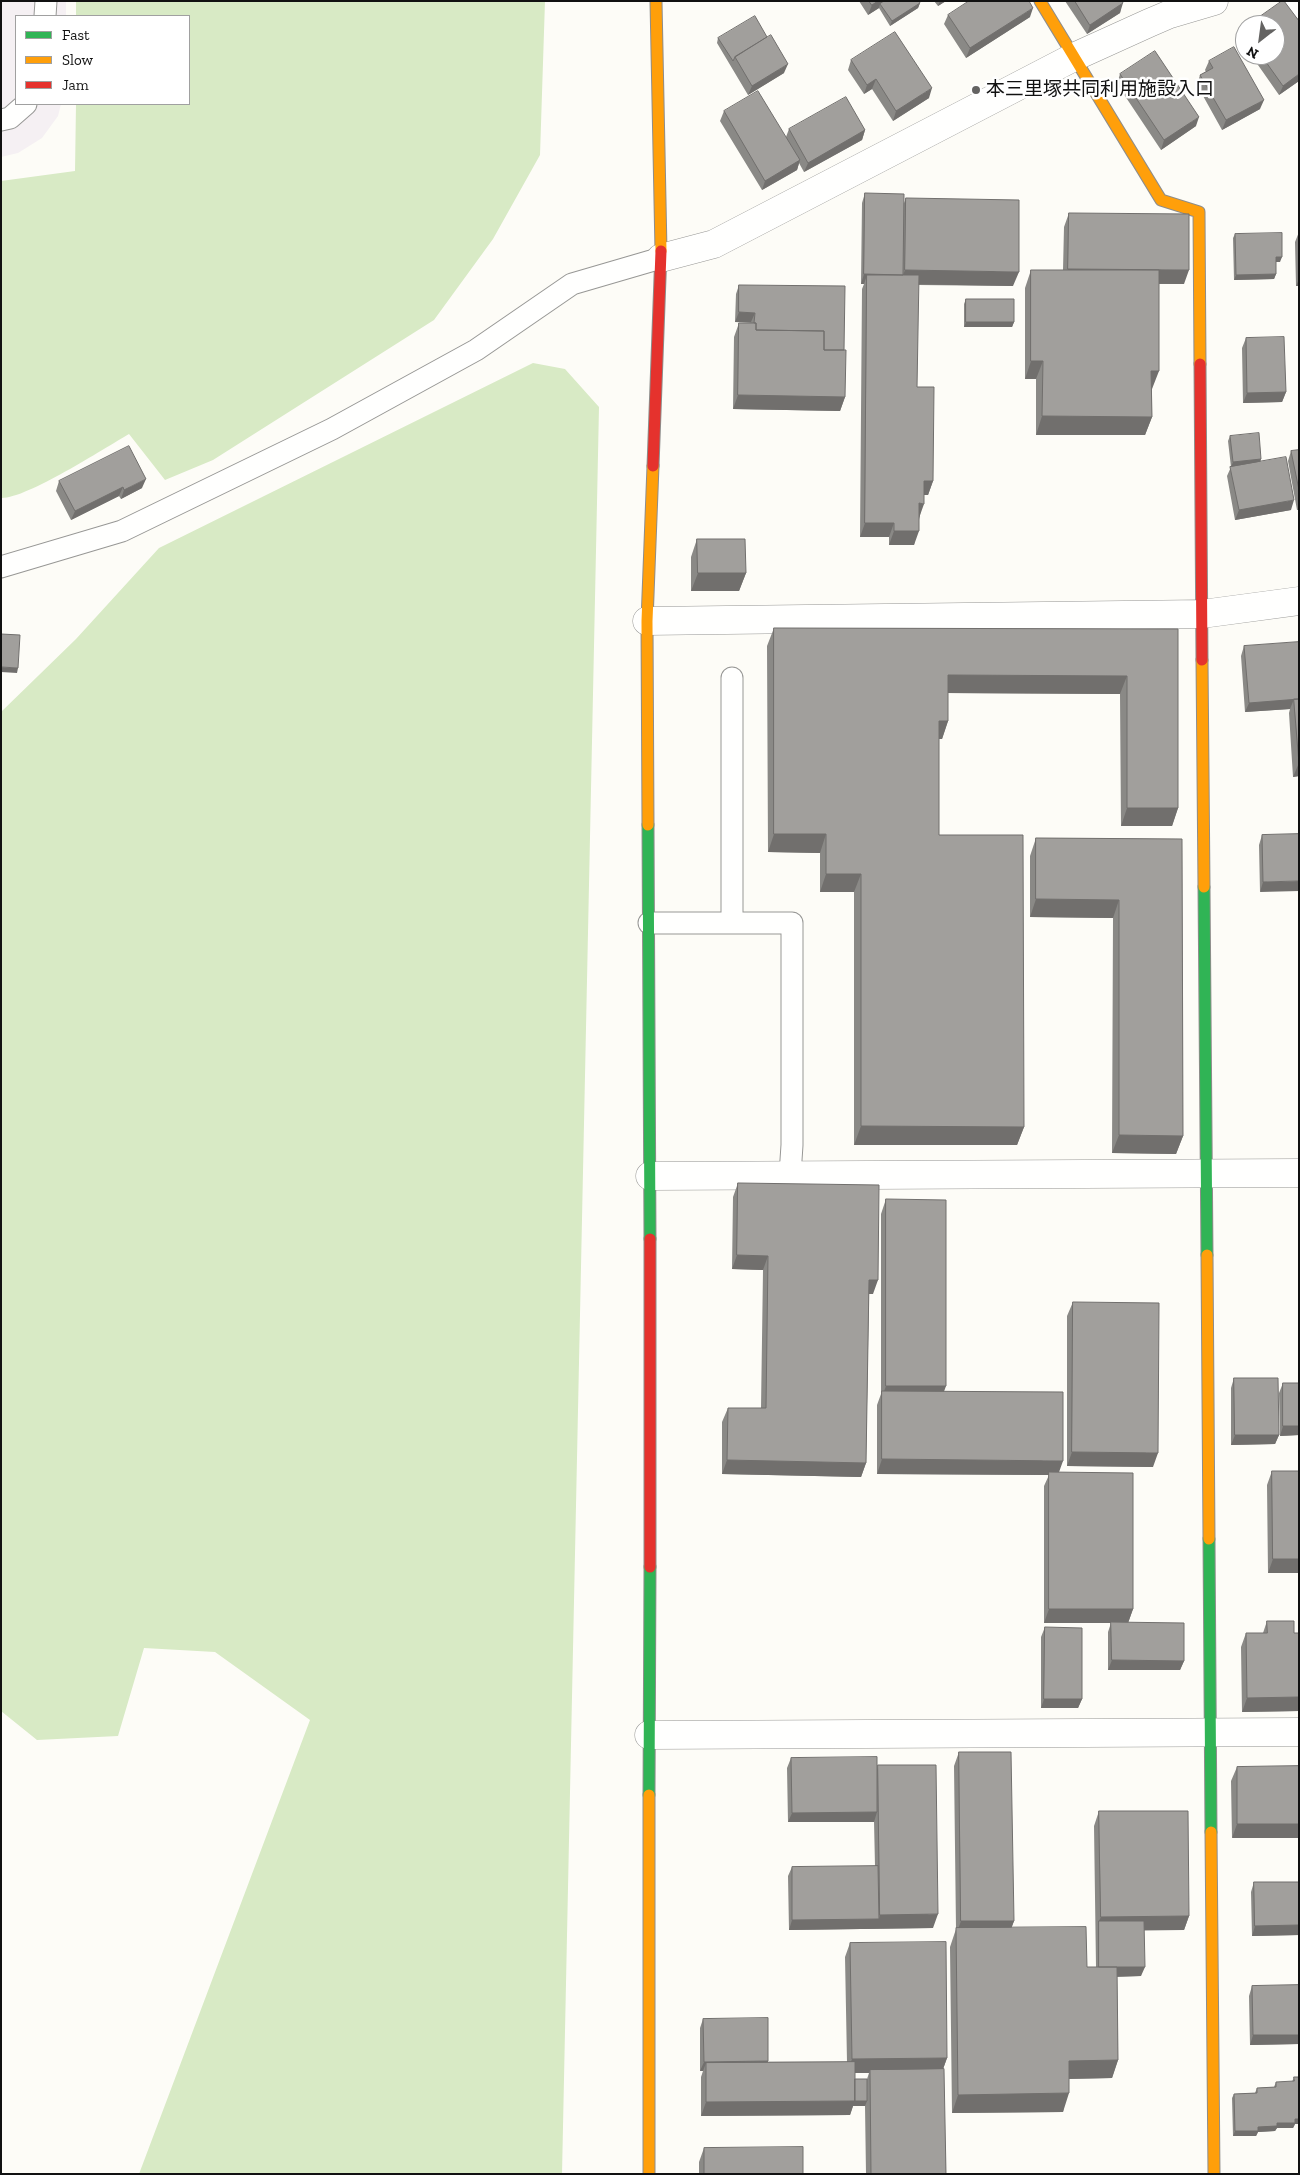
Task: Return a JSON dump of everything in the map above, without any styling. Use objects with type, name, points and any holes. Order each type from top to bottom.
[{"type":"street","points":[[649,2174],[650,1176],[647,621],[662,258],[656,1]]},
{"type":"street","points":[[1040,1],[1162,200],[1199,212],[1214,2174]]},
{"type":"street","points":[[662,258],[714,244],[1074,58],[1163,17],[1214,1]]},
{"type":"street","points":[[647,621],[1202,614],[1299,601]]},
{"type":"street","points":[[650,1176],[1299,1173]]},
{"type":"street","points":[[649,1735],[1299,1732]]},
{"type":"lane","points":[[45,15],[46,1]]},
{"type":"lane","points":[[1,120],[10,118],[25,105]]},
{"type":"lane","points":[[1,567],[122,531],[332,429],[476,350],[572,284],[662,258]]},
{"type":"lane","points":[[732,678],[732,923]]},
{"type":"lane","points":[[649,923],[792,923],[792,1145],[790,1175]]},
{"type":"shaded area","points":[[1,1],[66,1],[66,15],[15,15],[15,105],[61,105],[58,116],[42,138],[18,153],[1,157]]},
{"type":"green space","points":[[76,1],[545,1],[540,155],[493,239],[434,320],[213,460],[165,480],[129,434],[28,491],[1,498],[1,181],[75,171],[76,105],[190,105],[190,15],[76,15]]},
{"type":"green space","points":[[533,363],[565,369],[599,407],[562,2174],[139,2174],[310,1720],[215,1652],[144,1648],[118,1736],[37,1740],[1,1711],[1,712],[76,639],[159,548]]},
{"type":"building","points":[[869,1],[878,1],[872,5]]},
{"type":"building","points":[[884,1],[919,1],[920,3],[892,21],[880,4]]},
{"type":"building","points":[[969,1],[1029,1],[1033,8],[970,48],[948,15]]},
{"type":"building","points":[[1075,1],[1122,1],[1123,3],[1090,25]]},
{"type":"building","points":[[1284,1],[1299,21],[1299,74],[1283,86],[1268,65],[1285,65],[1285,15],[1262,15]]},
{"type":"building","points":[[755,16],[767,37],[735,57],[733,61],[718,38]]},
{"type":"building","points":[[895,32],[932,88],[896,111],[876,79],[867,85],[851,60]]},
{"type":"building","points":[[771,35],[788,64],[752,86],[735,57]]},
{"type":"building","points":[[1234,47],[1235,65],[1244,65],[1264,100],[1226,120],[1200,75],[1213,68],[1209,61]]},
{"type":"building","points":[[1155,51],[1199,117],[1164,140],[1120,74]]},
{"type":"building","points":[[758,91],[800,160],[765,181],[724,111]]},
{"type":"building","points":[[846,97],[865,130],[808,163],[789,129]]},
{"type":"building","points":[[865,193],[904,194],[903,275],[864,274]]},
{"type":"building","points":[[906,198],[1019,200],[1019,272],[905,270]]},
{"type":"building","points":[[1069,213],[1189,214],[1189,270],[1068,269]]},
{"type":"building","points":[[1282,233],[1282,257],[1276,257],[1276,274],[1236,275],[1235,234]]},
{"type":"building","points":[[1031,270],[1159,270],[1159,371],[1151,371],[1152,417],[1042,416],[1043,361],[1031,361]]},
{"type":"building","points":[[867,275],[919,275],[917,387],[934,387],[933,481],[924,481],[924,504],[919,503],[919,531],[894,531],[894,523],[865,523]]},
{"type":"building","points":[[739,285],[845,286],[844,350],[824,350],[824,331],[756,330],[756,323],[754,323],[755,313],[739,312]]},
{"type":"building","points":[[966,299],[1014,299],[1014,322],[966,322]]},
{"type":"building","points":[[739,323],[756,323],[756,330],[824,331],[824,350],[846,350],[845,397],[738,395]]},
{"type":"building","points":[[1284,337],[1286,392],[1247,393],[1246,338]]},
{"type":"building","points":[[1259,433],[1261,459],[1233,462],[1230,436]]},
{"type":"building","points":[[129,446],[146,479],[124,490],[123,487],[75,511],[59,481]]},
{"type":"building","points":[[1299,450],[1299,490],[1291,451]]},
{"type":"building","points":[[1286,457],[1294,500],[1239,510],[1230,467]]},
{"type":"building","points":[[697,539],[745,539],[746,573],[698,573]]},
{"type":"building","points":[[774,628],[1178,629],[1178,808],[1127,808],[1127,676],[948,675],[948,721],[939,721],[939,835],[1023,835],[1024,1127],[861,1126],[861,874],[826,874],[826,834],[774,834]]},
{"type":"building","points":[[1,634],[20,635],[18,668],[1,667]]},
{"type":"building","points":[[1299,642],[1299,699],[1249,703],[1244,646]]},
{"type":"building","points":[[1294,699],[1299,699],[1299,763]]},
{"type":"building","points":[[1299,834],[1299,881],[1263,882],[1262,835]]},
{"type":"building","points":[[1036,838],[1182,839],[1183,1136],[1119,1135],[1119,900],[1036,899]]},
{"type":"building","points":[[738,1183],[879,1185],[878,1280],[869,1280],[866,1463],[727,1460],[728,1408],[766,1408],[768,1256],[737,1255]]},
{"type":"building","points":[[886,1199],[946,1200],[946,1386],[886,1386]]},
{"type":"building","points":[[1073,1302],[1159,1303],[1158,1453],[1072,1452]]},
{"type":"building","points":[[1234,1378],[1278,1378],[1279,1435],[1235,1435]]},
{"type":"building","points":[[1283,1383],[1299,1383],[1299,1426],[1283,1426]]},
{"type":"building","points":[[882,1391],[1063,1392],[1063,1461],[882,1459]]},
{"type":"building","points":[[1272,1471],[1299,1471],[1299,1559],[1273,1559]]},
{"type":"building","points":[[1049,1472],[1133,1473],[1133,1609],[1049,1609]]},
{"type":"building","points":[[1267,1621],[1294,1621],[1294,1633],[1299,1633],[1299,1697],[1247,1698],[1246,1633],[1267,1633]]},
{"type":"building","points":[[1111,1622],[1184,1623],[1184,1661],[1112,1660]]},
{"type":"building","points":[[1045,1627],[1082,1628],[1082,1699],[1044,1699]]},
{"type":"building","points":[[959,1752],[1011,1752],[1014,1921],[961,1921]]},
{"type":"building","points":[[877,1757],[877,1812],[792,1813],[791,1758]]},
{"type":"building","points":[[878,1765],[936,1765],[938,1914],[880,1915]]},
{"type":"building","points":[[1299,1766],[1299,1824],[1237,1824],[1237,1767]]},
{"type":"building","points":[[1099,1811],[1188,1811],[1189,1916],[1101,1917]]},
{"type":"building","points":[[878,1866],[879,1919],[792,1920],[792,1867]]},
{"type":"building","points":[[1254,1882],[1299,1882],[1299,1925],[1255,1926]]},
{"type":"building","points":[[1099,1921],[1144,1921],[1145,1967],[1099,1967]]},
{"type":"building","points":[[1086,1927],[1087,1967],[1117,1967],[1118,2060],[1069,2061],[1069,2093],[958,2095],[956,1928]]},
{"type":"building","points":[[946,1942],[947,2058],[852,2059],[850,1943]]},
{"type":"building","points":[[1299,1985],[1299,2035],[1253,2035],[1252,1986]]},
{"type":"building","points":[[768,2018],[768,2061],[704,2062],[703,2019]]},
{"type":"building","points":[[855,2062],[855,2101],[706,2102],[706,2063]]},
{"type":"building","points":[[944,2069],[946,2174],[871,2174],[870,2070]]},
{"type":"building","points":[[1294,2077],[1299,2077],[1299,2119],[1295,2119],[1295,2123],[1277,2123],[1277,2126],[1258,2127],[1258,2131],[1235,2131],[1234,2094],[1257,2093],[1257,2088],[1276,2087],[1276,2082],[1294,2081]]},
{"type":"building","points":[[855,2079],[867,2079],[867,2101],[855,2101]]},
{"type":"building","points":[[803,2147],[803,2174],[704,2174],[704,2148]]},
{"type":"traffic: fast","points":[[648,825],[650,1239]]},
{"type":"traffic: fast","points":[[1204,887],[1207,1255]]},
{"type":"traffic: fast","points":[[1209,1539],[1211,1832]]},
{"type":"traffic: fast","points":[[649,1795],[650,1567]]},
{"type":"traffic: slow","points":[[656,1],[661,251]]},
{"type":"traffic: slow","points":[[1040,1],[1161,200],[1199,212],[1200,364]]},
{"type":"traffic: slow","points":[[648,825],[647,621],[653,466]]},
{"type":"traffic: slow","points":[[1202,660],[1204,887]]},
{"type":"traffic: slow","points":[[1207,1255],[1209,1539]]},
{"type":"traffic: slow","points":[[649,1795],[649,2174]]},
{"type":"traffic: slow","points":[[1211,1832],[1214,2174]]},
{"type":"traffic: jam","points":[[653,466],[661,251]]},
{"type":"traffic: jam","points":[[1200,364],[1202,660]]},
{"type":"traffic: jam","points":[[650,1239],[650,1567]]},
{"type":"place","name":"本三里塚共同利用施設入口","points":[[976,90]]}]
